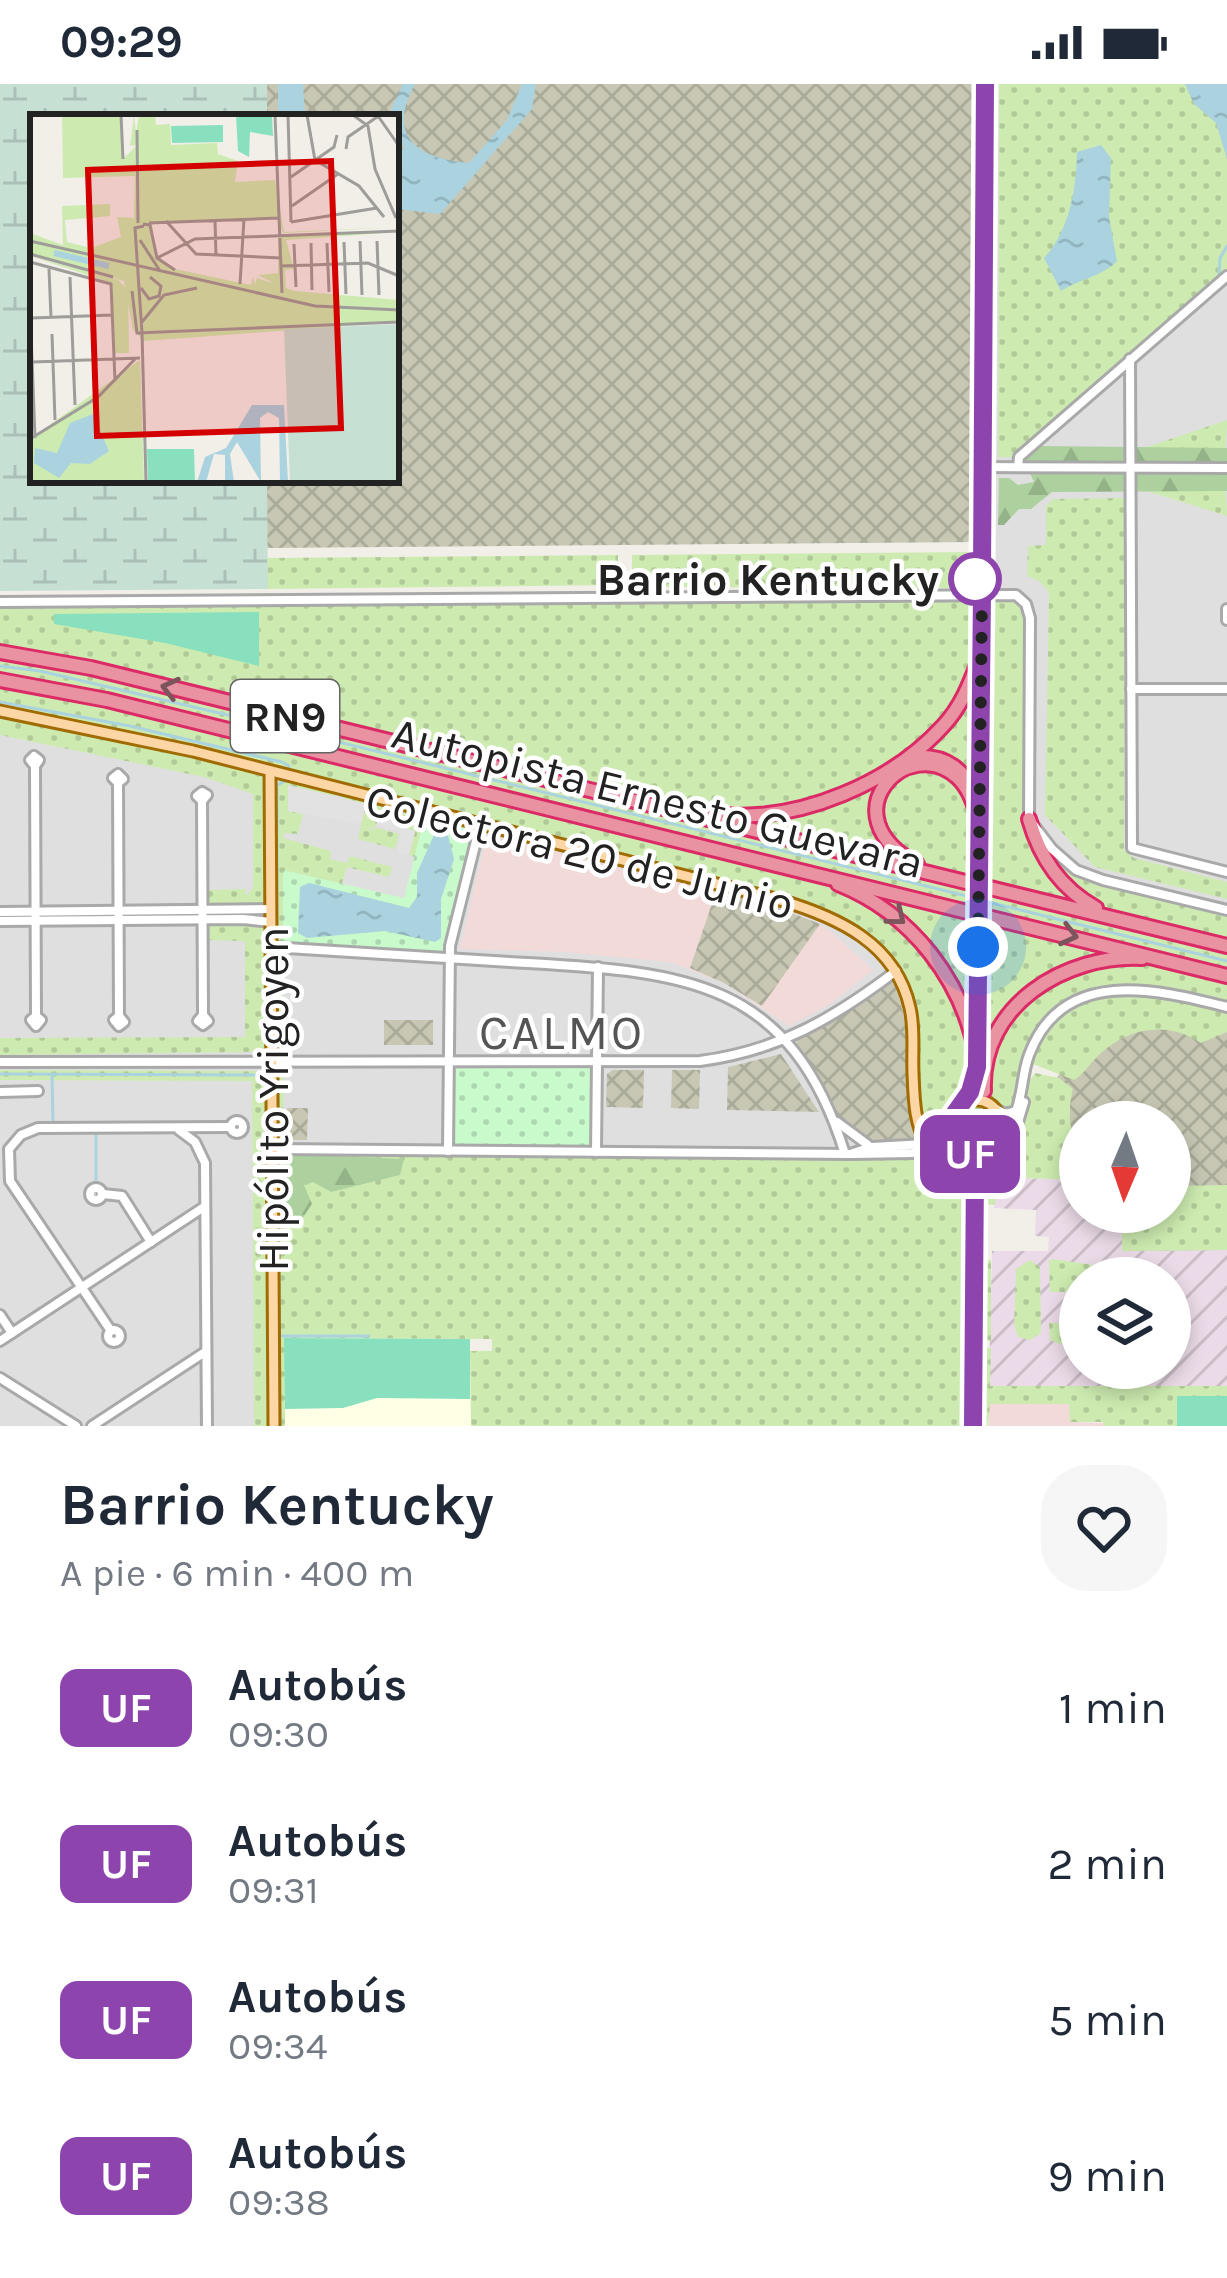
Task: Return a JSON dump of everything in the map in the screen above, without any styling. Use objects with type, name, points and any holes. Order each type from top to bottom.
[{"type":"highway","name":"Autopista Ernesto Guevara","points":[[0,652],[91,668],[1227,946]]},
{"type":"highway","points":[[694,814],[788,813],[831,799],[897,762],[945,725],[966,692],[982,652]]},
{"type":"highway","name":"Autopista Ernesto Guevara","points":[[0,680],[107,700],[1227,976]]},
{"type":"highway","points":[[897,762],[940,758],[960,769],[980,795]]},
{"type":"highway","points":[[934,873],[894,850],[878,829],[877,801],[892,777],[917,765],[930,764],[950,772],[966,788],[980,821]]},
{"type":"highway","points":[[1029,818],[1039,849],[1070,891],[1125,920]]},
{"type":"highway","points":[[792,866],[865,895],[913,930],[968,1021],[977,1064]]},
{"type":"highway","points":[[990,1101],[984,1069],[1001,1029],[1018,1004],[1045,981],[1097,960],[1172,960]]},
{"type":"main road","points":[[928,1145],[964,1103],[977,1064],[982,593]]},
{"type":"main road","name":"Colectora 20 de Junio","points":[[0,711],[138,738],[807,908],[859,933],[896,971]]},
{"type":"main road","name":"Hipólito Yrigoyen","points":[[270,772],[274,1426]]},
{"type":"main road","points":[[896,971],[910,1005],[916,1117],[928,1145]]},
{"type":"main road","points":[[973,1426],[975,1172],[983,1148],[998,1137],[1001,1120],[977,1064]]},
{"type":"main road","points":[[964,1103],[990,1101]]},
{"type":"main road","points":[[952,1119],[953,1132],[975,1172]]},
{"type":"main road","points":[[928,1145],[946,1139],[983,1148]]},
{"type":"street","points":[[982,593],[985,84]]},
{"type":"street","points":[[1018,467],[1019,457],[1227,276]]},
{"type":"street","points":[[1130,359],[1132,848],[1227,872]]},
{"type":"street","points":[[981,467],[1227,468]]},
{"type":"street","points":[[0,602],[1016,595],[1029,611],[1029,818],[1052,849],[1076,870],[1227,910]]},
{"type":"street","points":[[1227,608],[1227,620]]},
{"type":"street","points":[[1131,689],[1227,689]]},
{"type":"street","points":[[34,766],[36,1016]]},
{"type":"street","points":[[118,783],[118,1016]]},
{"type":"street","points":[[202,802],[203,1015]]},
{"type":"street","points":[[448,1151],[449,958],[480,824]]},
{"type":"street","points":[[0,917],[202,916],[271,909]]},
{"type":"street","points":[[202,916],[271,922]]},
{"type":"street","points":[[271,947],[652,972],[700,985],[736,1003],[784,1041],[818,1086],[848,1154]]},
{"type":"street","points":[[596,1153],[598,968]]},
{"type":"street","points":[[0,1062],[700,1061],[784,1041],[838,1014],[896,971]]},
{"type":"street","points":[[998,1137],[1022,1114],[1029,1054],[1042,1030],[1080,998],[1134,989],[1227,1007]]},
{"type":"street","points":[[990,1101],[1005,1114],[1016,1111],[1023,1089]]},
{"type":"street","points":[[0,1091],[38,1091]]},
{"type":"street","points":[[839,1125],[872,1147]]},
{"type":"street","points":[[172,1127],[200,1149],[205,1163],[207,1426]]},
{"type":"street","points":[[200,1149],[204,1136],[214,1127]]},
{"type":"street","points":[[111,1331],[5,1181],[5,1147],[38,1128],[231,1127]]},
{"type":"street","points":[[848,1154],[872,1147],[928,1145]]},
{"type":"street","points":[[272,1149],[848,1154],[913,1153],[928,1145]]},
{"type":"street","points":[[103,1194],[122,1196],[151,1242]]},
{"type":"street","points":[[0,1341],[205,1207]]},
{"type":"street","points":[[0,1315],[12,1333]]},
{"type":"street","points":[[92,1426],[206,1351]]},
{"type":"street","points":[[0,1378],[76,1426]]},
{"type":"shaded area","points":[[267,84],[977,84],[972,542],[267,548],[267,483],[399,483],[399,114],[267,114]]},
{"type":"shaded area","points":[[985,84],[1227,84],[1227,910],[1076,870],[1029,819],[982,593]]},
{"type":"shaded area","points":[[0,711],[50,719],[780,900],[870,942],[904,989],[922,1136],[918,1152],[273,1149],[274,1426],[0,1426]]},
{"type":"shaded area","points":[[288,785],[366,804],[361,824],[288,811]]},
{"type":"shaded area","points":[[380,811],[409,819],[407,829],[415,831],[409,855],[397,852],[401,832],[376,826]]},
{"type":"shaded area","points":[[487,835],[776,907],[829,930],[873,970],[830,1004],[789,1026],[724,983],[670,962],[460,949]]},
{"type":"shaded area","points":[[716,892],[820,924],[762,1006],[690,968]]},
{"type":"shaded area","points":[[895,981],[907,1029],[916,1142],[881,1144],[859,1138],[837,1116],[795,1047],[798,1039],[845,1014]]},
{"type":"shaded area","points":[[384,1020],[433,1020],[433,1045],[384,1045]]},
{"type":"shaded area","points":[[1227,1021],[1227,1250],[1122,1251],[1122,1233],[1191,1233],[1191,1101],[1060,1101],[1055,1080],[1093,1030]]},
{"type":"shaded area","points":[[781,1054],[819,1112],[727,1110],[728,1067]]},
{"type":"shaded area","points":[[644,1070],[643,1108],[606,1107],[607,1074]]},
{"type":"shaded area","points":[[672,1070],[700,1070],[699,1109],[671,1108]]},
{"type":"shaded area","points":[[287,1108],[308,1108],[307,1140],[286,1140]]},
{"type":"shaded area","points":[[997,1177],[1059,1179],[1059,1233],[1123,1233],[1123,1251],[1227,1250],[1227,1386],[1191,1386],[1191,1257],[1059,1257],[1059,1386],[989,1386],[992,1251],[1048,1251],[1049,1237],[1035,1236],[1036,1210],[994,1208]]},
{"type":"shaded area","points":[[284,1338],[470,1339],[471,1426],[285,1426]]},
{"type":"shaded area","points":[[989,1404],[1070,1404],[1071,1422],[1104,1426],[989,1426]]},
{"type":"green space","points":[[0,84],[267,84],[267,114],[30,114],[30,483],[267,483],[268,589],[0,591]]},
{"type":"green space","points":[[999,84],[1227,84],[1227,276],[1019,457],[998,457]]},
{"type":"green space","points":[[1227,420],[1225,464],[1138,450]]},
{"type":"green space","points":[[1039,446],[1227,448],[1227,491],[1052,492],[998,525],[999,478],[1018,485],[1034,482],[1024,459]]},
{"type":"green space","points":[[1225,476],[1227,516],[1134,487]]},
{"type":"green space","points":[[1124,498],[1124,850],[1134,858],[1227,882],[1227,899],[1095,867],[1045,815],[1049,592],[1027,576],[1028,546],[1046,545],[1046,506],[1053,499]]},
{"type":"green space","points":[[977,552],[977,571],[967,577],[966,588],[632,587],[632,555]]},
{"type":"green space","points":[[618,555],[618,585],[268,589],[267,558]]},
{"type":"green space","points":[[1008,593],[1029,611],[1029,819],[1076,870],[1227,910],[1227,1007],[1149,992],[1094,996],[1070,1005],[1050,1021],[1035,1044],[1010,1113],[991,1104],[964,1103],[949,1127],[953,1136],[931,1142],[922,1136],[910,1005],[880,951],[830,917],[270,772],[0,711],[0,602]]},
{"type":"green space","points":[[259,612],[259,666],[165,643],[54,624],[54,614]]},
{"type":"green space","points":[[0,715],[260,772],[266,777],[268,901],[255,908],[210,908],[207,890],[245,889],[246,896],[253,888],[253,794],[204,777],[0,735]]},
{"type":"green space","points":[[281,779],[335,792],[335,796],[289,786],[288,810],[303,814],[298,834],[284,833],[283,838],[331,851],[330,859],[347,863],[350,856],[392,867],[389,877],[347,867],[342,883],[283,944],[275,938],[274,786]]},
{"type":"green space","points":[[342,794],[425,815],[415,857],[409,855],[415,832],[407,829],[411,815],[406,818],[380,811],[376,826],[366,831],[377,828],[399,834],[395,849],[358,839],[365,804],[342,798]]},
{"type":"green space","points":[[425,815],[475,828],[445,951],[283,944],[283,870],[404,898]]},
{"type":"green space","points":[[210,921],[268,929],[267,1052],[0,1055],[0,1038],[245,1037],[245,941],[208,940]]},
{"type":"green space","points":[[284,952],[283,1055],[276,1049],[275,958]]},
{"type":"green space","points":[[1121,993],[1170,997],[1227,1011],[1227,1032],[1201,1043],[1173,1031],[1132,1034],[1106,1049],[1074,1080],[1033,1064],[1036,1048],[1052,1023],[1077,1006]]},
{"type":"green space","points":[[284,1062],[283,1147],[276,1141],[275,1067]]},
{"type":"green space","points":[[586,1064],[593,1068],[591,1148],[454,1147],[454,1065]]},
{"type":"green space","points":[[0,1070],[264,1074],[269,1083],[271,1426],[254,1426],[252,1081],[0,1080]]},
{"type":"green space","points":[[1035,1073],[1059,1078],[1073,1089],[1070,1101],[1059,1101],[1059,1179],[998,1177],[995,1205],[983,1204],[984,1159],[1023,1125],[1028,1083]]},
{"type":"green space","points":[[977,1104],[991,1110],[997,1124],[991,1138],[977,1144],[963,1138],[957,1124],[963,1110]]},
{"type":"green space","points":[[944,1147],[966,1154],[970,1163],[965,1426],[471,1426],[470,1351],[492,1351],[492,1339],[285,1338],[285,1426],[277,1426],[277,1153],[913,1159]]},
{"type":"green space","points":[[283,1153],[404,1159],[400,1175],[331,1192],[313,1182],[304,1185],[312,1204],[302,1219],[286,1226]]},
{"type":"green space","points":[[1227,1185],[1227,1250],[1122,1251],[1122,1233],[1191,1233],[1191,1186]]},
{"type":"green space","points":[[991,1260],[991,1342],[979,1333],[981,1261]]},
{"type":"green space","points":[[1030,1260],[1040,1267],[1041,1333],[1030,1340],[1018,1337],[1014,1325],[1016,1269]]},
{"type":"green space","points":[[1059,1260],[1059,1292],[1050,1292],[1049,1261]]},
{"type":"green space","points":[[1049,1323],[1059,1323],[1059,1344],[1050,1340]]},
{"type":"green space","points":[[284,1338],[470,1339],[470,1399],[377,1398],[343,1408],[285,1409]]},
{"type":"green space","points":[[982,1348],[991,1348],[990,1386],[1227,1386],[1227,1426],[1104,1426],[1103,1422],[1070,1422],[1069,1404],[990,1404],[988,1426],[980,1426]]},
{"type":"green space","points":[[1177,1396],[1227,1396],[1227,1426],[1177,1426]]},
{"type":"water","points":[[278,84],[303,84],[305,114],[278,114]]},
{"type":"water","points":[[403,84],[415,84],[404,118],[412,142],[435,156],[469,163],[507,120],[522,84],[536,84],[532,109],[440,214],[399,209],[399,153],[404,148],[399,114],[391,110]]},
{"type":"water","points":[[1185,84],[1227,84],[1227,159],[1216,123],[1194,104]]},
{"type":"water","points":[[1101,145],[1111,158],[1109,217],[1117,261],[1061,291],[1044,258],[1070,208],[1077,152]]},
{"type":"water","points":[[434,835],[448,836],[454,859],[441,899],[441,938],[435,942],[385,931],[307,938],[298,933],[300,887],[309,883],[409,908],[417,897],[417,873]]},
{"type":"waterway","points":[[979,349],[980,84]]},
{"type":"waterway","points":[[1219,273],[1227,246]]},
{"type":"waterway","points":[[976,547],[978,358]]},
{"type":"waterway","points":[[0,666],[245,719],[975,898]]},
{"type":"waterway","points":[[0,702],[130,726],[282,762],[288,770]]},
{"type":"waterway","points":[[277,833],[277,785],[285,781]]},
{"type":"waterway","points":[[277,837],[277,939]]},
{"type":"waterway","points":[[984,901],[1227,961]]},
{"type":"waterway","points":[[277,958],[278,1049]]},
{"type":"waterway","points":[[278,1070],[278,1139]]},
{"type":"waterway","points":[[0,1074],[257,1075]]},
{"type":"waterway","points":[[52,1075],[53,1126]]},
{"type":"waterway","points":[[96,1128],[96,1186]]},
{"type":"waterway","points":[[278,1159],[280,1426]]},
{"type":"waterway","points":[[281,1336],[369,1336]]},
{"type":"bus line","name":"UF","points":[[973,1426],[975,1172],[968,1151],[953,1132],[952,1119],[970,1092],[977,1067],[982,593],[973,584],[982,571],[985,84]]},
{"type":"place","name":"Barrio Kentucky","points":[[975,579]]},
{"type":"district","name":"CALMO","points":[[562,1032]]},
{"type":"route","points":[[975,579],[982,580],[978,947]]}]
